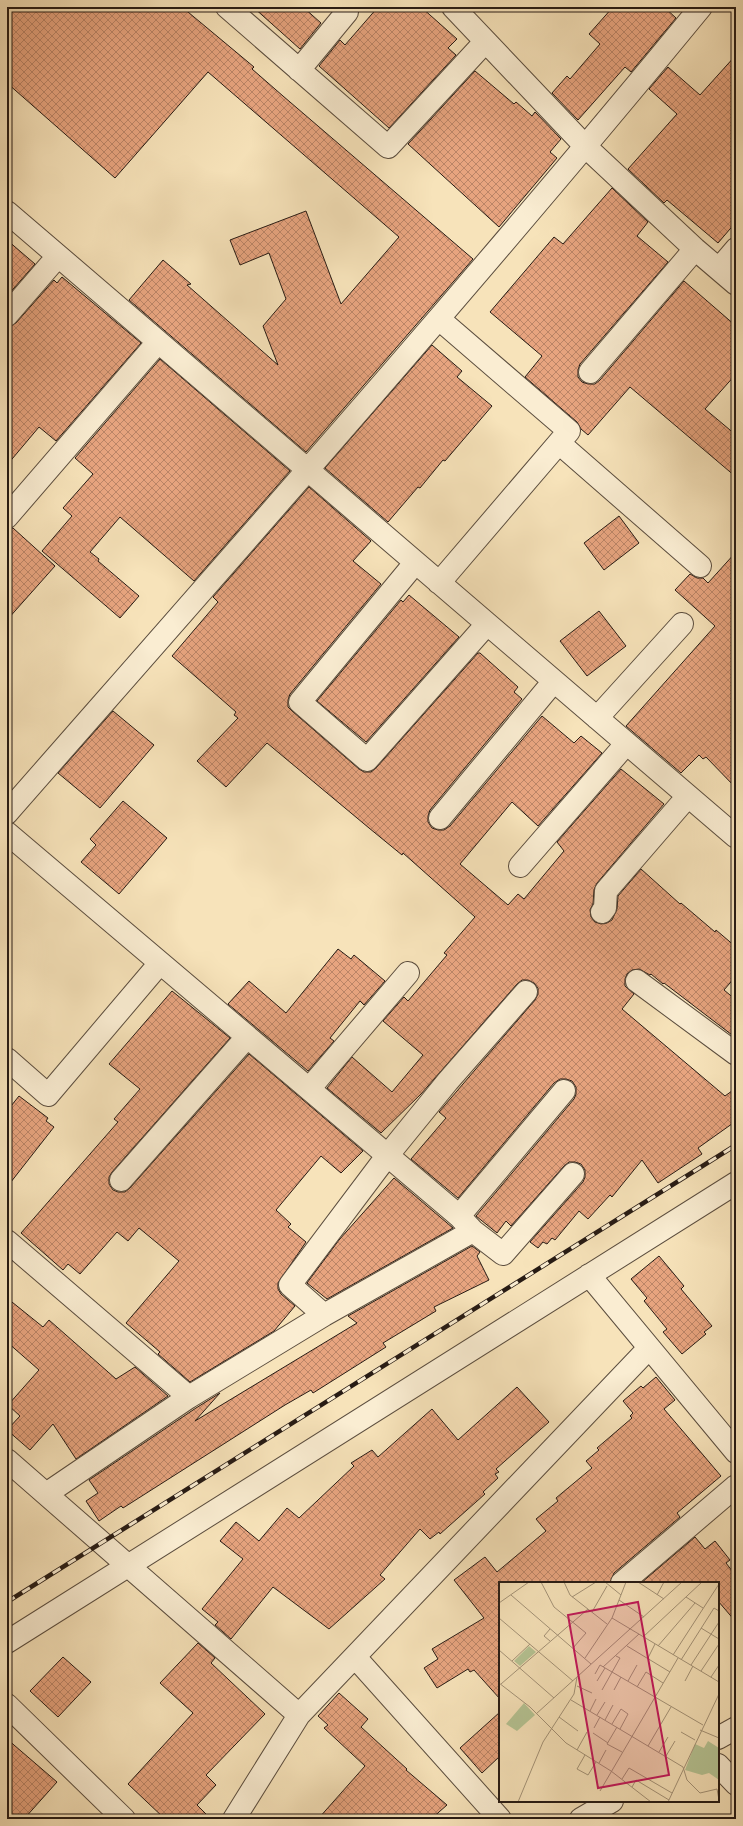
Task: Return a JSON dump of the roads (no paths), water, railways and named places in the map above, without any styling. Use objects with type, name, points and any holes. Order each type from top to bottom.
[{"type":"street","points":[[227,7],[388,148],[485,42]]},
{"type":"street","points":[[453,7],[586,147],[695,249],[736,284]]},
{"type":"street","points":[[7,813],[308,471],[586,147],[701,7]]},
{"type":"street","points":[[299,70],[346,8]]},
{"type":"street","points":[[7,212],[736,837]]},
{"type":"street","points":[[590,372],[695,249]]},
{"type":"street","points":[[719,269],[736,249]]},
{"type":"street","points":[[7,315],[58,256]]},
{"type":"street","points":[[438,319],[570,431],[439,583]]},
{"type":"street","points":[[7,517],[158,342]]},
{"type":"street","points":[[559,443],[700,566]]},
{"type":"street","points":[[415,563],[300,702],[367,760],[487,624]]},
{"type":"street","points":[[597,718],[682,624]]},
{"type":"street","points":[[440,818],[554,681]]},
{"type":"street","points":[[520,866],[626,744]]},
{"type":"street","points":[[602,912],[605,908],[606,891],[688,796]]},
{"type":"street","points":[[7,833],[504,1254],[572,1174]]},
{"type":"street","points":[[7,1059],[48,1095],[160,963]]},
{"type":"street","points":[[309,1089],[408,973]]},
{"type":"street","points":[[637,981],[736,1054]]},
{"type":"street","points":[[324,1315],[290,1285],[387,1156],[448,1081],[526,992]]},
{"type":"street","points":[[121,1180],[248,1037]]},
{"type":"street","points":[[46,1494],[189,1397],[324,1315],[466,1223],[564,1091]]},
{"type":"street","points":[[7,1642],[736,1183]]},
{"type":"street","points":[[7,1241],[189,1397]]},
{"type":"street","points":[[590,1275],[736,1452]]},
{"type":"street","points":[[234,1819],[299,1715],[649,1348]]},
{"type":"street","points":[[8,1463],[128,1565],[299,1715]]},
{"type":"street","points":[[623,1582],[736,1486]]},
{"type":"street","points":[[355,1658],[493,1816]]},
{"type":"street","points":[[7,1705],[124,1819]]},
{"type":"street","points":[[719,1737],[736,1728]]},
{"type":"street","points":[[719,1766],[736,1784]]},
{"type":"street","points":[[581,1819],[610,1802]]},
{"type":"railway","points":[[7,1602],[736,1145]]}]
